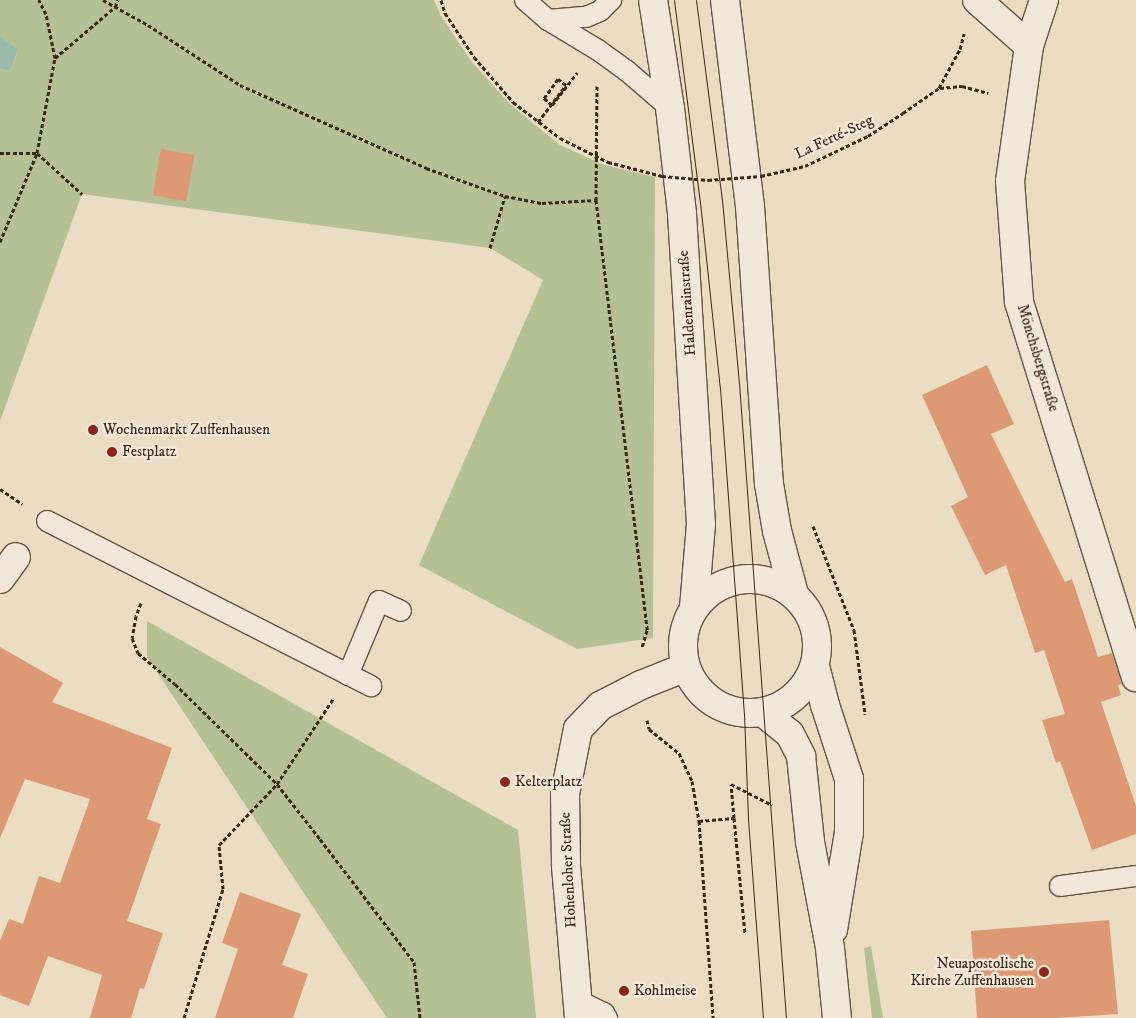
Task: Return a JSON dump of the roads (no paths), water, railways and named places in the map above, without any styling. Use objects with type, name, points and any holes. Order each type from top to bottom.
[{"type":"main road","name":"Haldenrainstraße","points":[[654,0],[670,108],[682,214],[701,524],[694,608]]},
{"type":"main road","name":"Haldenrainstraße","points":[[725,0],[750,206],[769,484],[777,531],[794,594]]},
{"type":"main road","name":"Mönchsbergstraße","points":[[1044,0],[1029,46],[1010,182],[1020,302],[1136,677]]},
{"type":"main road","points":[[972,12],[1029,46]]},
{"type":"main road","points":[[0,579],[16,557]]},
{"type":"main road","name":"Haldenrainstraße","points":[[755,578],[769,582],[794,594],[807,609],[816,627],[818,646],[815,666],[808,682],[797,696],[782,707],[764,713],[744,714],[725,709],[708,699],[694,685],[686,667],[683,647],[685,627],[694,608],[712,590],[735,580],[755,578]]},
{"type":"main road","points":[[815,666],[824,705],[849,779],[849,832],[830,948]]},
{"type":"main road","name":"Hohenloher Straße","points":[[578,1009],[566,865],[565,794],[578,729],[600,706],[641,685],[686,667]]},
{"type":"main road","points":[[764,713],[790,734],[801,756],[810,842],[830,948],[837,1018]]},
{"type":"lane","points":[[525,0],[548,20],[598,50],[647,87],[670,108]]},
{"type":"lane","points":[[548,20],[586,17],[600,11],[611,0]]},
{"type":"lane","points":[[47,521],[348,676],[371,686]]},
{"type":"lane","points":[[348,676],[379,601],[401,611]]},
{"type":"lane","points":[[1060,886],[1136,876]]},
{"type":"lane","points":[[578,1009],[604,1013],[607,1018]]},
{"type":"tram line","points":[[674,0],[700,202],[720,388],[744,714],[748,819],[763,1018]]},
{"type":"tram line","points":[[696,0],[722,200],[739,383],[786,1018]]},
{"type":"place","name":"Wochenmarkt Zuffenhausen","points":[[93,430]]},
{"type":"place","name":"Festplatz","points":[[112,452]]},
{"type":"place","name":"Kelterplatz","points":[[505,782]]},
{"type":"place","name":"Neuapostolische Kirche Zuffenhausen","points":[[1044,972]]},
{"type":"place","name":"Kohlmeise","points":[[624,991]]}]
